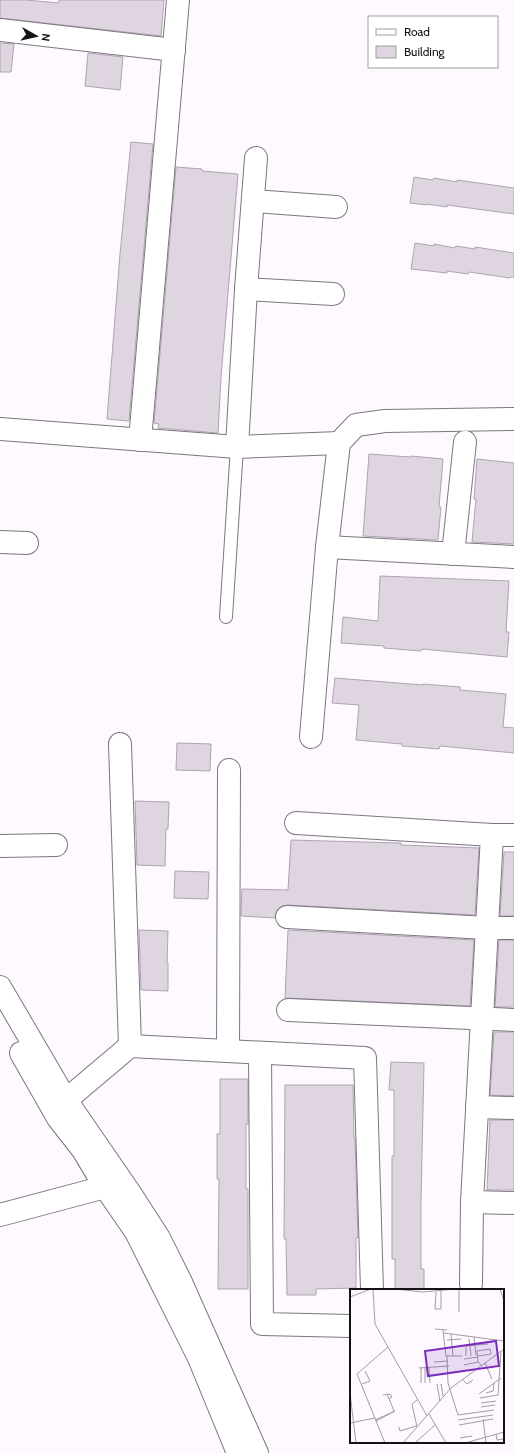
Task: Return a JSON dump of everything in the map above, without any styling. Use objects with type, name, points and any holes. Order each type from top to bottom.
[{"type":"street","points":[[140,440],[178,0]]},
{"type":"street","points":[[0,30],[174,50]]},
{"type":"street","points":[[237,447],[246,289],[256,158]]},
{"type":"street","points":[[253,201],[336,207]]},
{"type":"street","points":[[246,289],[333,294]]},
{"type":"street","points":[[311,737],[327,547],[339,443],[356,424],[385,421],[514,419]]},
{"type":"street","points":[[0,429],[237,447],[339,443]]},
{"type":"street","points":[[453,554],[466,442]]},
{"type":"street","points":[[0,542],[27,543]]},
{"type":"street","points":[[327,547],[514,557]]},
{"type":"street","points":[[120,744],[130,1046]]},
{"type":"street","points":[[228,1051],[229,770]]},
{"type":"street","points":[[296,823],[492,835],[514,835]]},
{"type":"street","points":[[471,1284],[472,1202],[492,835]]},
{"type":"street","points":[[0,846],[56,845]]},
{"type":"street","points":[[287,917],[487,928],[514,928]]},
{"type":"street","points":[[0,987],[66,1100],[77,1129],[82,1150],[104,1187],[136,1232],[199,1358],[238,1453]]},
{"type":"street","points":[[288,1010],[514,1020]]},
{"type":"street","points":[[0,1015],[58,1118],[77,1129],[158,1238],[183,1287],[257,1453]]},
{"type":"street","points":[[66,1100],[130,1046],[365,1058],[372,1289]]},
{"type":"street","points":[[260,1053],[262,1324],[350,1326]]},
{"type":"street","points":[[477,1106],[514,1108]]},
{"type":"street","points":[[0,1214],[104,1187]]},
{"type":"street","points":[[472,1202],[514,1204]]},
{"type":"lane","points":[[226,617],[237,447]]},
{"type":"building","points":[[0,0],[26,0],[59,3],[59,0],[164,0],[161,36],[0,18]]},
{"type":"building","points":[[0,43],[14,44],[11,72],[0,72]]},
{"type":"building","points":[[88,53],[123,57],[120,90],[85,86]]},
{"type":"building","points":[[131,142],[153,144],[129,421],[107,419],[120,254]]},
{"type":"building","points":[[176,167],[238,174],[221,377],[218,433],[158,428],[159,424],[154,423]]},
{"type":"building","points":[[414,177],[433,180],[434,178],[457,182],[457,180],[514,188],[514,214],[447,205],[447,207],[410,203]]},
{"type":"building","points":[[415,243],[434,246],[434,244],[455,248],[456,246],[475,249],[475,247],[514,253],[514,277],[510,278],[469,272],[468,274],[447,271],[447,273],[411,269]]},
{"type":"building","points":[[369,454],[443,459],[438,540],[363,536]]},
{"type":"building","points":[[477,459],[514,463],[514,544],[472,542],[476,499],[474,499]]},
{"type":"building","points":[[380,576],[509,581],[506,632],[509,632],[507,657],[422,649],[421,651],[384,648],[384,646],[341,643],[343,617],[378,621]]},
{"type":"building","points":[[335,678],[460,687],[460,690],[506,694],[503,727],[514,728],[514,753],[440,746],[439,749],[402,746],[402,744],[356,740],[359,705],[332,703]]},
{"type":"building","points":[[177,743],[211,744],[210,771],[176,770]]},
{"type":"building","points":[[135,801],[169,802],[168,829],[166,829],[165,866],[137,865]]},
{"type":"building","points":[[291,840],[401,843],[401,845],[479,848],[475,915],[288,905],[282,906],[277,910],[275,918],[241,916],[242,889],[288,890]]},
{"type":"building","points":[[504,852],[514,852],[514,916],[500,916]]},
{"type":"building","points":[[175,871],[209,872],[208,899],[174,898]]},
{"type":"building","points":[[139,930],[168,931],[168,991],[141,990]]},
{"type":"building","points":[[288,930],[474,940],[470,1006],[285,998]]},
{"type":"building","points":[[499,940],[514,940],[514,1007],[495,1007]]},
{"type":"building","points":[[494,1032],[514,1032],[514,1096],[490,1095]]},
{"type":"building","points":[[391,1062],[424,1063],[421,1269],[424,1269],[424,1289],[395,1289],[395,1259],[392,1259],[392,1156],[394,1156],[394,1090],[389,1090]]},
{"type":"building","points":[[220,1079],[248,1079],[246,1189],[248,1189],[248,1289],[218,1289],[219,1179],[217,1179],[217,1134],[220,1134]]},
{"type":"building","points":[[285,1085],[353,1085],[358,1238],[356,1238],[356,1288],[316,1289],[316,1295],[287,1295],[286,1239],[284,1239]]},
{"type":"building","points":[[490,1120],[514,1120],[514,1190],[487,1190]]}]
